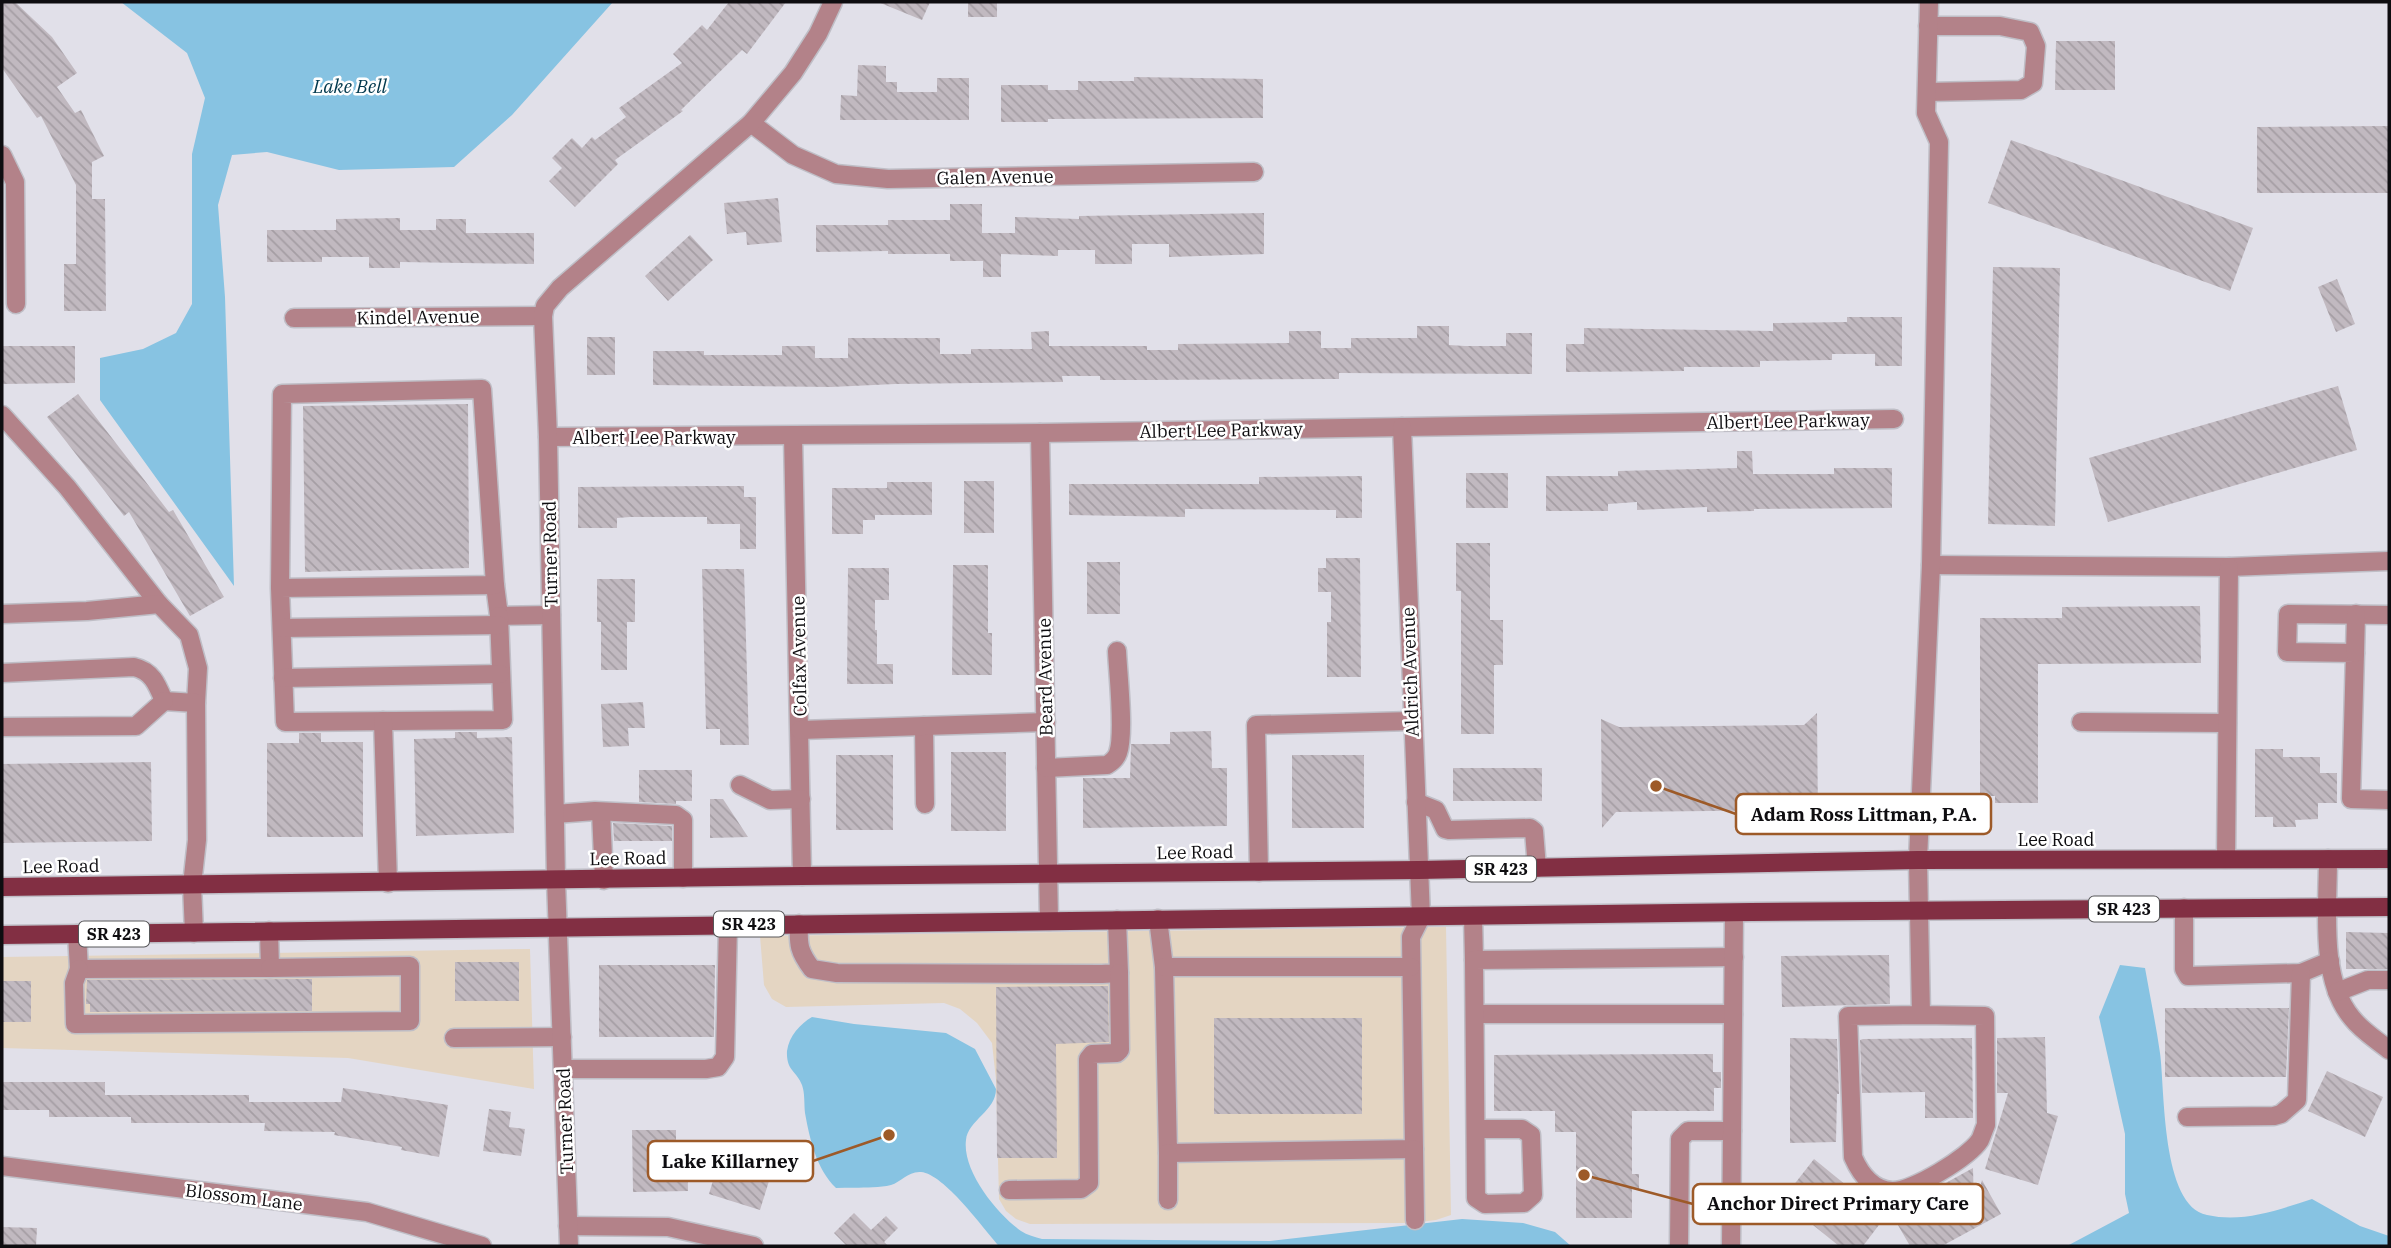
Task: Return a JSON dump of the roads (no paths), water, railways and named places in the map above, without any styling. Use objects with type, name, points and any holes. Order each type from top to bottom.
[{"type":"main road","name":"Lee Road","points":[[2,887],[1419,870],[1918,860],[2389,859]]},
{"type":"main road","name":"SR 423","points":[[2,935],[1158,919],[2389,907]]},
{"type":"street","points":[[542,316],[545,306],[560,288],[751,123],[793,73],[818,34],[833,2]]},
{"type":"street","points":[[1921,1015],[1918,860],[1931,565],[1939,142],[1926,113],[1929,2]]},
{"type":"street","points":[[1927,92],[2021,90],[2033,83],[2036,46],[2030,32],[2000,26],[1928,26]]},
{"type":"street","name":"Galen Avenue","points":[[751,123],[793,155],[836,174],[888,179],[1254,172]]},
{"type":"street","points":[[2,155],[15,182],[16,304]]},
{"type":"street","name":"Kindel Avenue","points":[[294,318],[542,316]]},
{"type":"street","name":"Turner Road","points":[[542,316],[548,437],[556,880],[569,1246]]},
{"type":"street","points":[[482,390],[495,584],[503,720],[285,722],[280,588],[282,394],[482,390]]},
{"type":"street","points":[[2,415],[67,487],[159,604],[189,635],[198,668],[197,840],[192,885],[194,933]]},
{"type":"street","name":"Albert Lee Parkway","points":[[548,437],[1040,433],[1894,419]]},
{"type":"street","name":"Aldrich Avenue","points":[[1402,426],[1421,917],[1411,937],[1415,1220]]},
{"type":"street","name":"Beard Avenue","points":[[1040,433],[1049,921]]},
{"type":"street","name":"Colfax Avenue","points":[[793,436],[802,876]]},
{"type":"street","points":[[1931,565],[2229,567],[2389,561]]},
{"type":"street","points":[[2226,859],[2229,567]]},
{"type":"street","points":[[280,588],[495,584]]},
{"type":"street","points":[[2,614],[87,611],[159,604]]},
{"type":"street","points":[[2355,653],[2287,652],[2288,614],[2389,615]]},
{"type":"street","points":[[2356,614],[2351,799],[2389,800]]},
{"type":"street","points":[[282,628],[499,621],[551,615]]},
{"type":"street","points":[[1046,768],[1107,765],[1113,762],[1121,738],[1117,652]]},
{"type":"street","points":[[2,673],[134,667],[145,670],[157,682],[164,701]]},
{"type":"street","points":[[283,678],[500,674]]},
{"type":"street","points":[[2,727],[136,726],[164,701],[196,703]]},
{"type":"street","points":[[383,721],[388,883]]},
{"type":"street","points":[[1259,872],[1256,725],[1412,721]]},
{"type":"street","points":[[800,730],[1046,722]]},
{"type":"street","points":[[2081,722],[2227,723]]},
{"type":"street","points":[[924,726],[925,804]]},
{"type":"street","points":[[740,785],[770,800],[801,799]]},
{"type":"street","points":[[1416,802],[1436,810],[1445,829],[1449,830],[1530,828],[1534,831],[1537,868]]},
{"type":"street","points":[[555,814],[601,812],[677,815],[683,820],[683,878]]},
{"type":"street","points":[[601,812],[604,880]]},
{"type":"street","points":[[2328,859],[2330,961],[2337,992],[2353,1020],[2389,1051]]},
{"type":"street","points":[[2184,908],[2184,970],[2188,976],[2301,973],[2330,961]]},
{"type":"street","points":[[1731,1246],[1734,913]]},
{"type":"street","points":[[1473,916],[1476,1198],[1485,1204],[1524,1203],[1533,1195],[1531,1135],[1522,1129],[1476,1129]]},
{"type":"street","points":[[1158,919],[1164,967],[1168,1200]]},
{"type":"street","points":[[1009,1191],[1081,1189],[1089,1183],[1088,1059],[1092,1054],[1116,1053],[1120,1050],[1117,920]]},
{"type":"street","points":[[799,924],[798,942],[801,955],[812,970],[837,973],[1119,973]]},
{"type":"street","points":[[563,1069],[718,1067],[725,1057],[728,925]]},
{"type":"street","points":[[269,932],[270,968]]},
{"type":"street","points":[[77,934],[79,970],[74,983],[75,1024],[410,1021],[410,966],[79,970]]},
{"type":"street","points":[[1475,960],[1734,957]]},
{"type":"street","points":[[1164,967],[1411,967]]},
{"type":"street","points":[[2187,1117],[2274,1116],[2281,1114],[2297,1100],[2301,973]]},
{"type":"street","points":[[2337,992],[2368,980],[2389,980]]},
{"type":"street","points":[[1475,1014],[1733,1014]]},
{"type":"street","points":[[1921,1015],[1985,1016],[1986,1125],[1980,1140],[1964,1157],[1908,1188],[1892,1191],[1879,1187],[1860,1174],[1853,1157],[1848,1016],[1921,1015]]},
{"type":"street","points":[[454,1038],[562,1037]]},
{"type":"street","points":[[1679,1246],[1680,1139],[1688,1131],[1732,1131]]},
{"type":"street","points":[[1168,1153],[1414,1149]]},
{"type":"street","name":"Blossom Lane","points":[[2,1166],[367,1212],[482,1246]]},
{"type":"street","points":[[568,1226],[668,1227],[754,1246]]},
{"type":"water","name":"Lake Bell","points":[[121,2],[613,2],[512,115],[454,167],[339,170],[267,152],[232,155],[218,205],[225,297],[234,586],[100,400],[100,358],[143,349],[176,333],[192,304],[192,154],[205,98],[187,53]]},
{"type":"water","points":[[2120,965],[2145,968],[2160,1053],[2168,1144],[2181,1191],[2192,1207],[2207,1215],[2234,1217],[2260,1214],[2312,1199],[2360,1226],[2389,1236],[2389,1246],[2067,1246],[2129,1213],[2125,1194],[2125,1134],[2099,1017]]},
{"type":"water","points":[[812,1017],[946,1033],[975,1049],[996,1089],[992,1103],[968,1133],[966,1152],[970,1165],[975,1178],[992,1203],[1021,1231],[1034,1237],[1270,1241],[1462,1219],[1523,1223],[1555,1232],[1571,1246],[999,1246],[952,1192],[930,1175],[916,1172],[891,1185],[871,1187],[836,1188],[829,1180],[823,1172],[812,1143],[802,1085],[787,1058],[793,1035]]},
{"type":"place","name":"Adam Ross Littman, P.A.","points":[[1656,786]]},
{"type":"place","name":"Lake Killarney","points":[[889,1135]]},
{"type":"place","name":"Anchor Direct Primary Care","points":[[1584,1175]]}]
